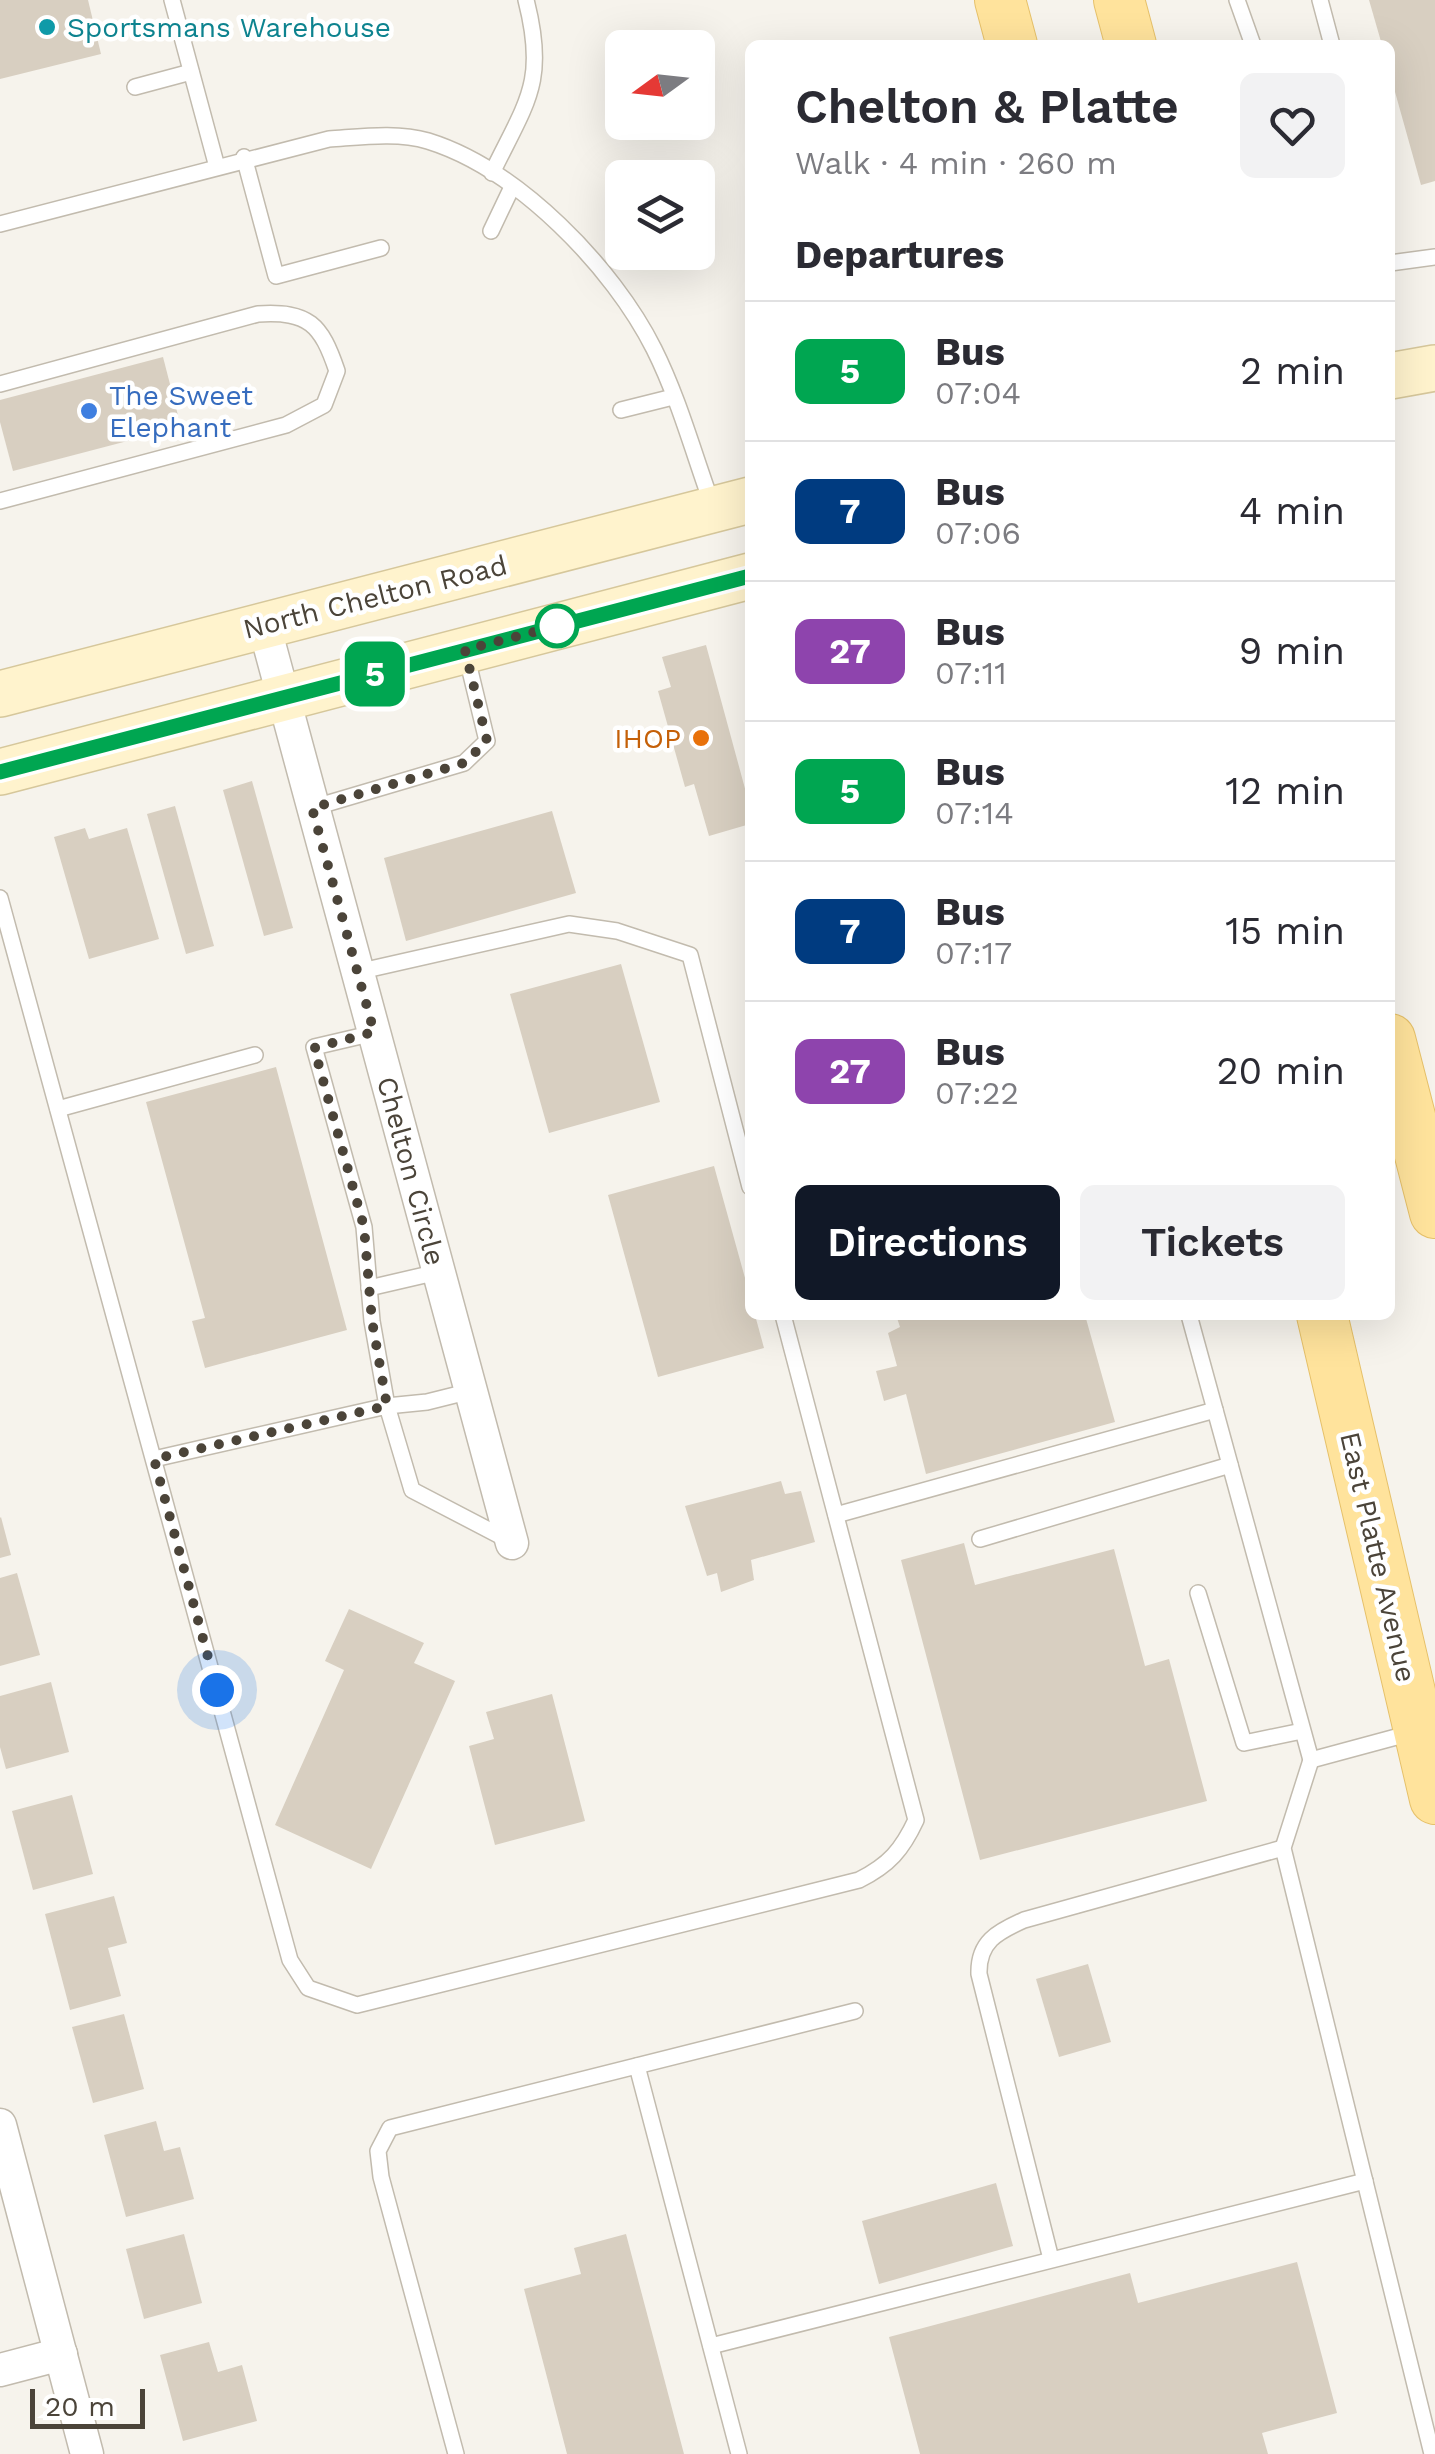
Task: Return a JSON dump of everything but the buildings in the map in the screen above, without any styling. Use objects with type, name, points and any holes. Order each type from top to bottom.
[{"type":"main road","points":[[1000,0],[1011,40]]},
{"type":"main road","points":[[1118,0],[1130,40]]},
{"type":"main road","points":[[1395,375],[1435,368]]},
{"type":"main road","name":"North Chelton Road","points":[[0,694],[732,506]]},
{"type":"main road","points":[[0,772],[745,577]]},
{"type":"main road","points":[[1395,1058],[1435,1213]]},
{"type":"main road","name":"East Platte Avenue","points":[[1323,1320],[1435,1799]]},
{"type":"street","name":"Chelton Circle","points":[[264,625],[512,1543]]},
{"type":"street","points":[[0,2126],[88,2454]]},
{"type":"street","points":[[0,2370],[61,2354]]},
{"type":"lane","points":[[172,0],[216,167]]},
{"type":"lane","points":[[492,173],[528,101],[534,77],[538,45],[526,0]]},
{"type":"lane","points":[[1238,0],[1251,40]]},
{"type":"lane","points":[[1320,0],[1331,40]]},
{"type":"lane","points":[[135,88],[191,72]]},
{"type":"lane","points":[[0,224],[329,139],[378,136],[426,140],[492,173],[539,206],[632,310],[673,397],[732,506]]},
{"type":"lane","points":[[244,158],[276,276],[381,248]]},
{"type":"lane","points":[[491,232],[512,187]]},
{"type":"lane","points":[[1395,262],[1435,258]]},
{"type":"lane","points":[[0,384],[258,314],[282,313],[304,318],[320,330],[336,371],[324,405],[298,421],[0,500]]},
{"type":"lane","points":[[620,410],[673,397]]},
{"type":"lane","points":[[312,808],[454,766],[480,753],[487,741],[465,650]]},
{"type":"lane","points":[[0,898],[290,1960],[308,1988],[358,2005],[859,1880],[881,1869],[902,1850],[916,1820],[785,1320]]},
{"type":"lane","points":[[357,972],[570,924],[618,931],[690,955],[745,1168]]},
{"type":"lane","points":[[374,1032],[314,1048],[364,1227],[387,1406],[412,1490],[512,1543]]},
{"type":"lane","points":[[58,1109],[255,1056]]},
{"type":"lane","points":[[370,1288],[438,1272]]},
{"type":"lane","points":[[1190,1320],[1310,1760],[1283,1848],[1432,2454]]},
{"type":"lane","points":[[154,1459],[471,1390]]},
{"type":"lane","points":[[836,1514],[1215,1410]]},
{"type":"lane","points":[[980,1539],[1230,1466]]},
{"type":"lane","points":[[1198,1593],[1244,1743],[1302,1731]]},
{"type":"lane","points":[[1310,1760],[1418,1732]]},
{"type":"lane","points":[[1051,2259],[979,1974],[985,1944],[996,1932],[1024,1920],[1283,1848]]},
{"type":"lane","points":[[456,2454],[378,2151],[390,2128],[855,2011]]},
{"type":"lane","points":[[637,2066],[739,2454]]},
{"type":"lane","points":[[711,2346],[1365,2181]]},
{"type":"bus line","name":"5","points":[[0,772],[745,577]]},
{"type":"place","name":"Sportsmans Warehouse","points":[[47,27]]},
{"type":"place","name":"The Sweet Elephant","points":[[89,411]]},
{"type":"place","name":"IHOP","points":[[701,738]]},
{"type":"route","points":[[217,1690],[154,1459],[387,1406],[372,1321],[364,1227],[314,1048],[374,1032],[312,808],[464,763],[480,753],[487,741],[465,650],[557,626]]}]
